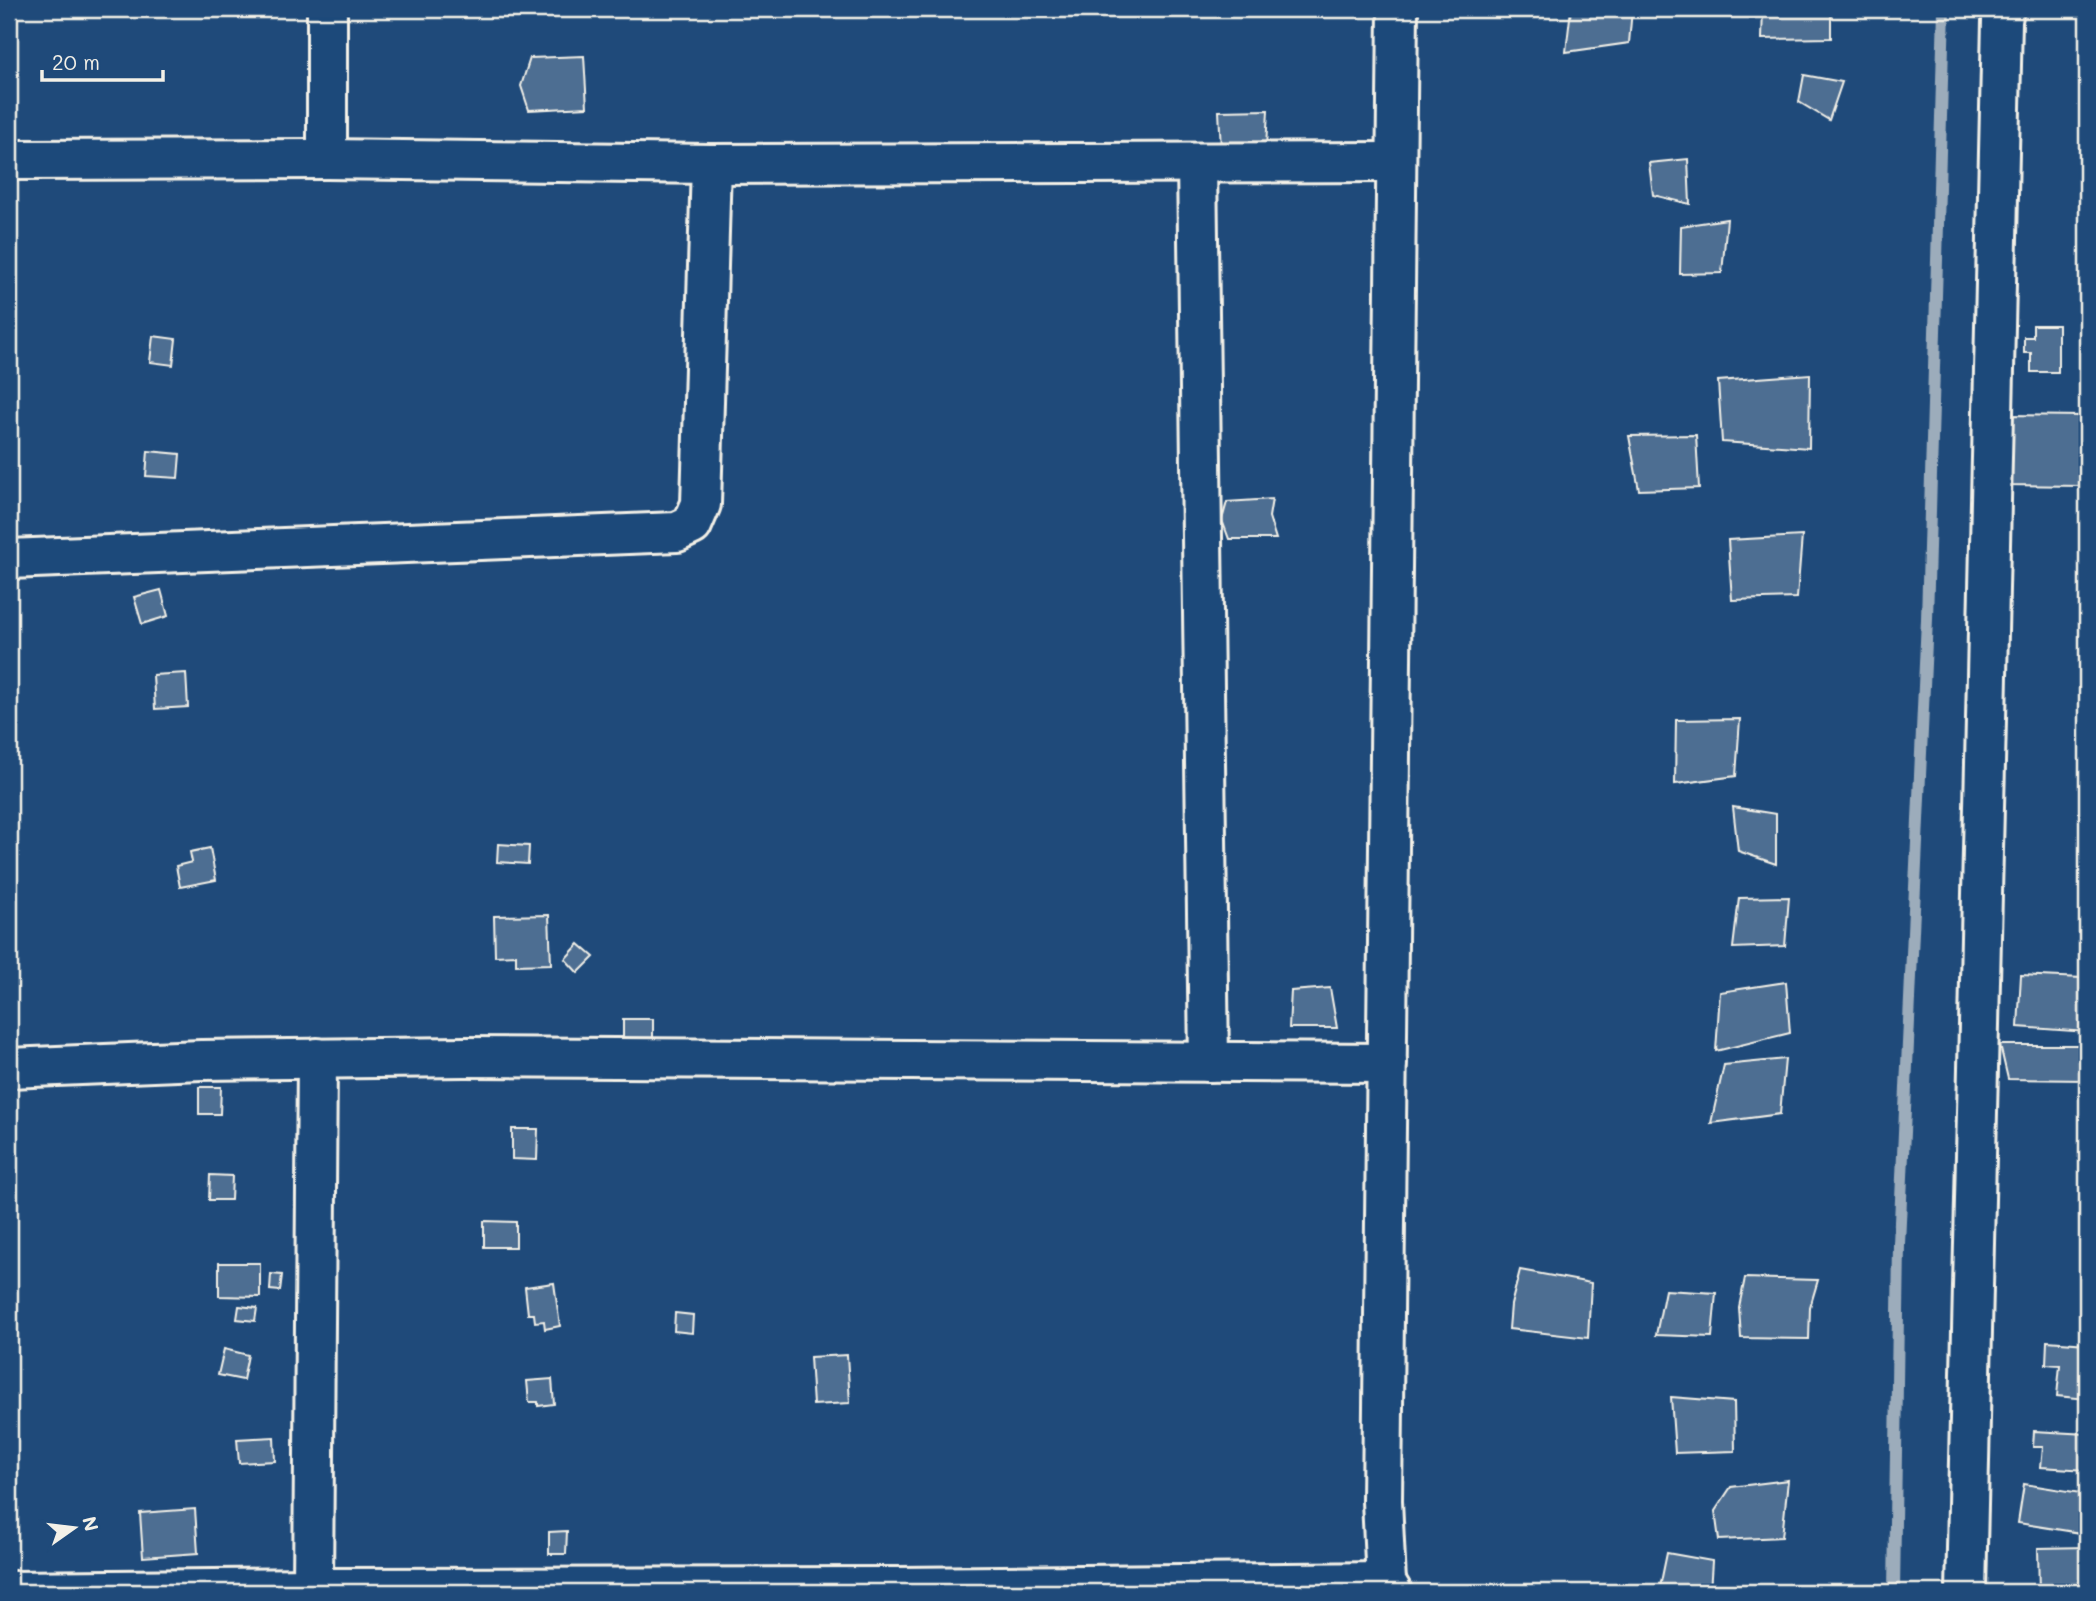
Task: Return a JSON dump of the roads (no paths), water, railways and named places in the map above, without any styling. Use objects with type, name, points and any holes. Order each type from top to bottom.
[{"type":"street","points":[[327,9],[327,159]]},
{"type":"street","points":[[9,1591],[313,1588],[1389,1587],[1382,1487],[1398,9]]},
{"type":"street","points":[[1966,1592],[2004,9]]},
{"type":"street","points":[[9,160],[327,159],[711,164],[1396,163]]},
{"type":"street","points":[[1196,163],[1209,1062]]},
{"type":"street","points":[[9,559],[677,532],[692,525],[701,503],[711,164]]},
{"type":"street","points":[[9,1068],[201,1060],[478,1057],[1387,1063]]},
{"type":"street","points":[[313,1588],[317,1058]]},
{"type":"waterway","points":[[1894,1592],[1899,1244],[1927,619],[1944,9]]}]
